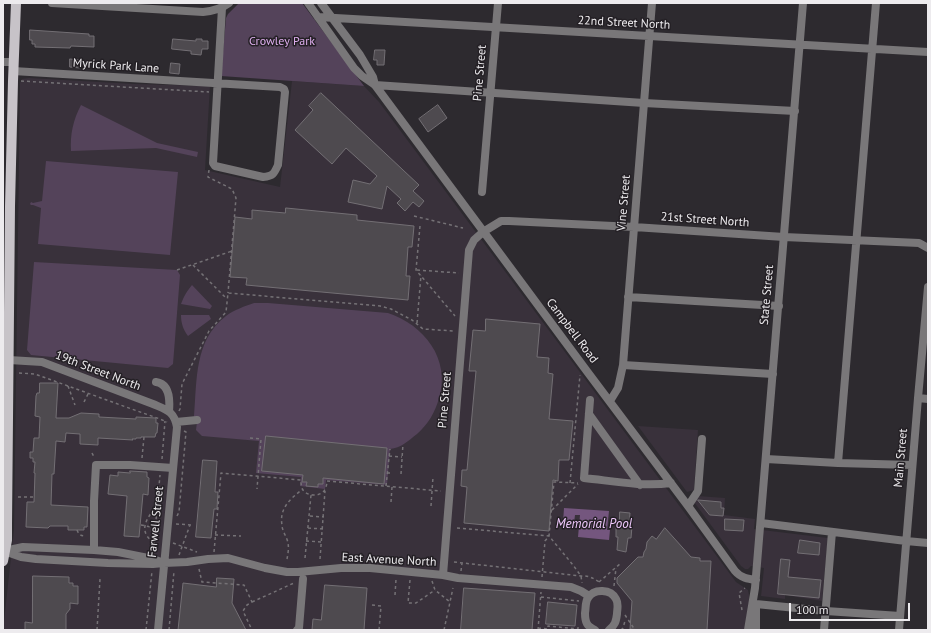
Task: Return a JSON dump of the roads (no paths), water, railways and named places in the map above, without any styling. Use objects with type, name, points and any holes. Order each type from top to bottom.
[{"type":"main road","points":[[3,562],[7,524],[9,360],[7,206],[11,69],[16,3]]},
{"type":"street","points":[[52,3],[203,12],[214,11],[226,6],[218,88]]},
{"type":"street","name":"Campbell Road","points":[[308,3],[354,68],[375,85],[735,571],[740,576],[749,579],[756,584]]},
{"type":"street","name":"Campbell Road","points":[[320,3],[360,55],[373,77],[375,85]]},
{"type":"street","name":"Pine Street","points":[[482,192],[498,3]]},
{"type":"street","name":"Vine Street","points":[[610,402],[618,388],[623,365],[652,3]]},
{"type":"street","name":"State Street","points":[[756,630],[756,584],[804,3]]},
{"type":"street","points":[[838,463],[876,3]]},
{"type":"street","name":"22nd Street North","points":[[318,17],[928,52]]},
{"type":"street","name":"Myrick Park Lane","points":[[11,69],[218,88],[280,88],[285,92],[278,165],[275,173],[271,176],[263,177],[215,166],[213,163],[218,88]]},
{"type":"street","points":[[375,85],[644,103],[794,111]]},
{"type":"street","name":"21st Street North","points":[[483,232],[500,221],[919,243],[928,248]]},
{"type":"street","name":"Pine Street","points":[[444,575],[469,250],[474,240],[483,232]]},
{"type":"street","name":"Main Street","points":[[899,630],[928,287]]},
{"type":"street","points":[[628,298],[779,306]]},
{"type":"street","name":"19th Street North","points":[[9,360],[42,362],[120,392],[173,417]]},
{"type":"street","points":[[623,365],[773,374]]},
{"type":"street","name":"Farwell Street","points":[[156,382],[164,385],[168,391],[170,405],[177,427],[158,630]]},
{"type":"street","points":[[918,398],[928,399]]},
{"type":"street","points":[[590,400],[584,478],[640,485],[671,483]]},
{"type":"street","points":[[589,414],[640,485]]},
{"type":"street","points":[[173,417],[197,420]]},
{"type":"street","points":[[688,506],[698,491],[702,439]]},
{"type":"street","points":[[766,458],[838,463],[912,465]]},
{"type":"street","points":[[94,550],[96,465],[173,468]]},
{"type":"street","points":[[761,523],[928,543]]},
{"type":"street","points":[[824,630],[832,532]]},
{"type":"street","name":"East Avenue North","points":[[4,551],[23,547],[94,550],[118,552],[153,559],[164,563]]},
{"type":"street","name":"East Avenue North","points":[[4,551],[21,557],[36,559],[108,563],[153,564],[228,558],[287,572],[341,568],[370,568],[444,575],[458,578],[571,587],[589,596]]},
{"type":"street","points":[[297,630],[299,628],[303,579]]},
{"type":"street","name":"State Street","points":[[748,630],[756,584]]},
{"type":"street","points":[[595,630],[587,624],[585,619],[586,600],[595,592],[601,591],[608,592],[614,596],[618,604],[616,621],[614,626],[609,630]]},
{"type":"street","points":[[756,604],[900,616]]},
{"type":"water","name":"Memorial Pool","points":[[564,508],[609,511],[607,530],[610,530],[609,540],[578,537],[580,515],[575,515],[574,523],[563,523]]},
{"type":"park label","name":"Crowley Park","points":[[282,42]]}]
